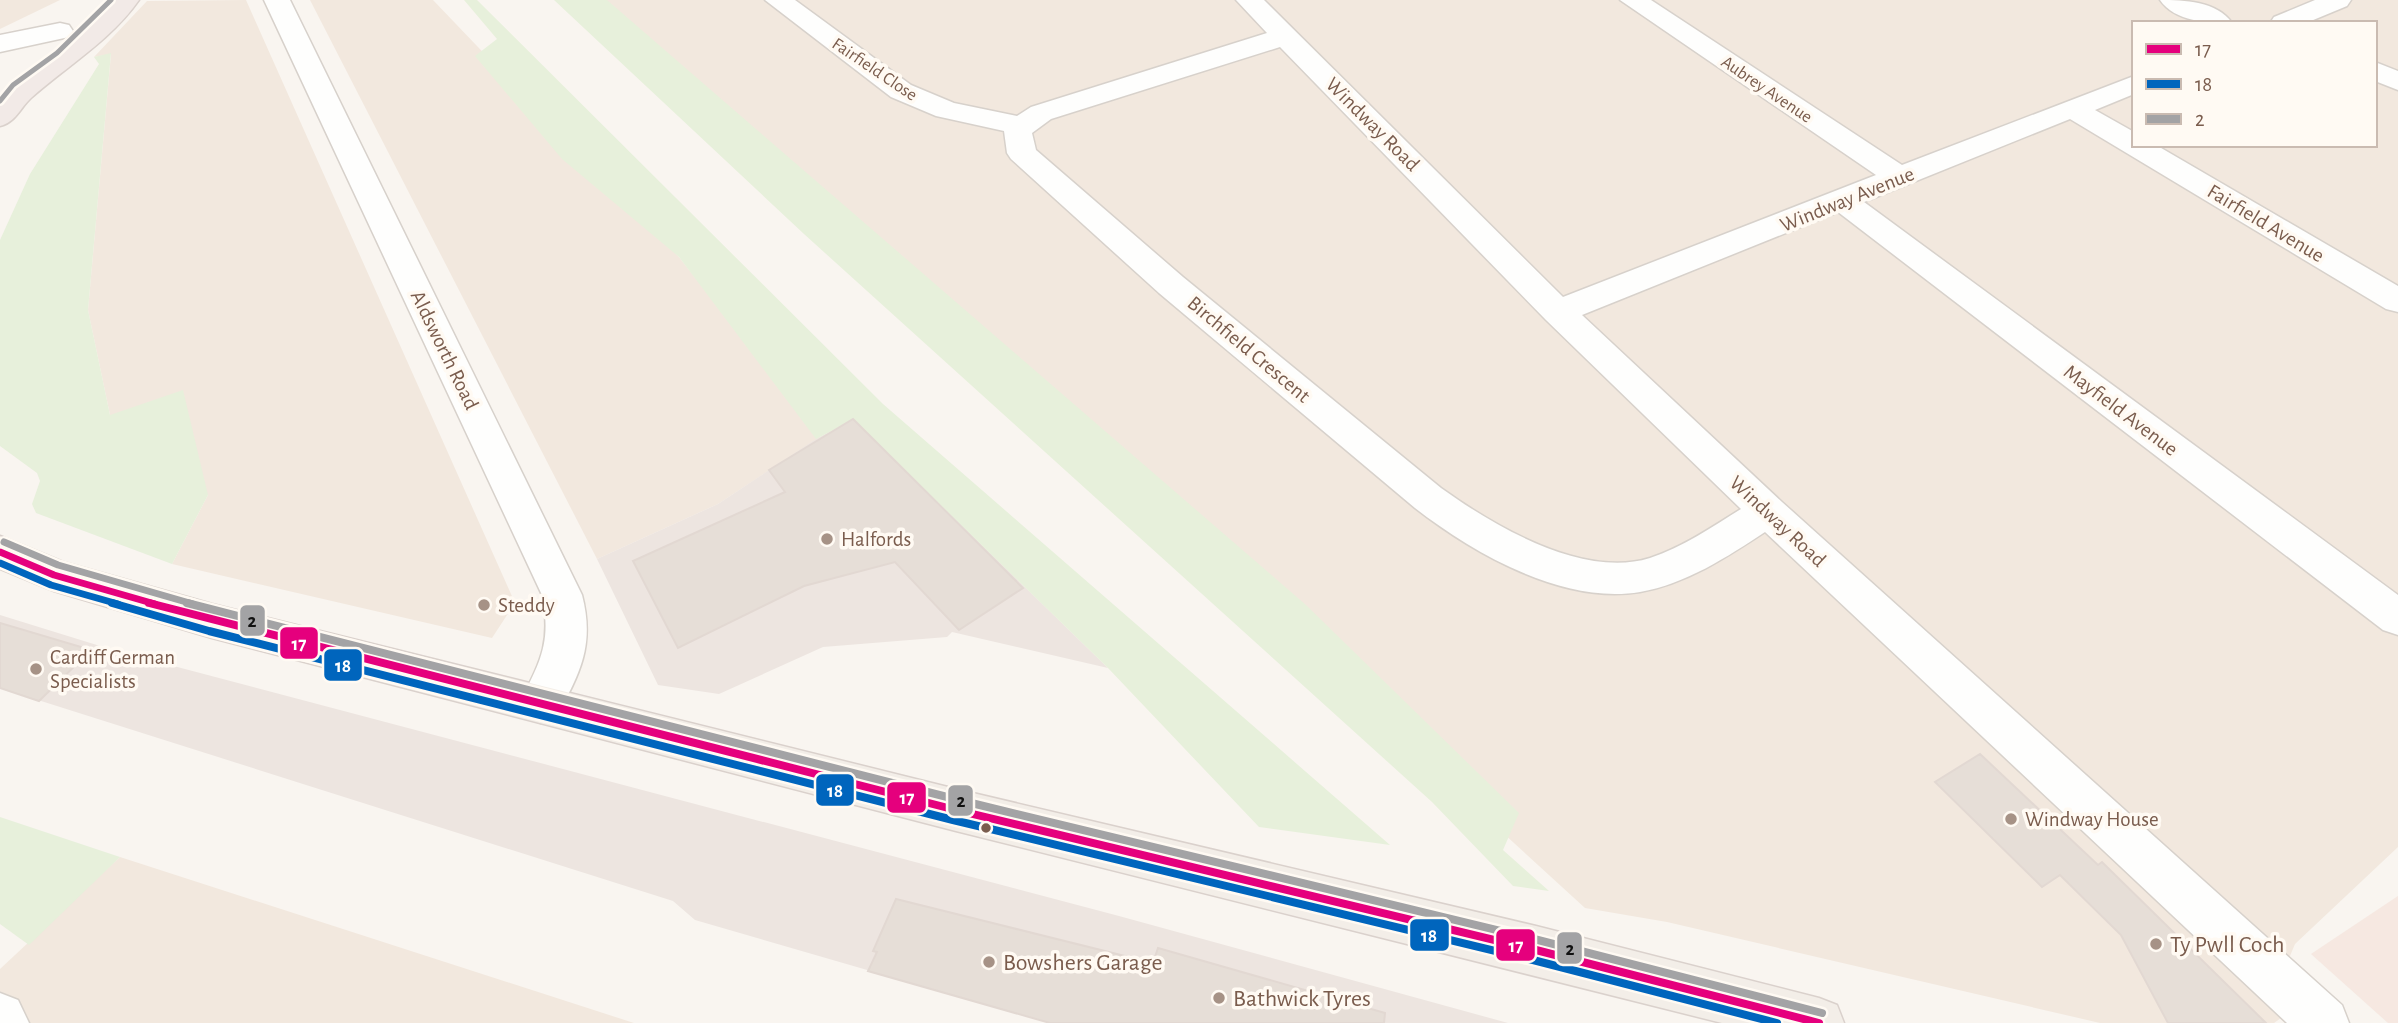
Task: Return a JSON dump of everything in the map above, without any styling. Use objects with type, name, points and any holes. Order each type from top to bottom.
[{"type":"highway","points":[[20,93],[32,62],[92,0]]},
{"type":"highway","points":[[0,117],[20,93],[64,61],[126,0]]},
{"type":"main road","points":[[0,552],[54,575],[162,608],[1819,1023]]},
{"type":"street","name":"Aldsworth Road","points":[[277,0],[562,595],[568,615],[569,640],[561,669],[541,704]]},
{"type":"street","name":"Fairfield Close","points":[[778,0],[901,91],[946,110],[1022,126]]},
{"type":"street","name":"Windway Road","points":[[1249,0],[1558,312],[1768,512],[2324,1023]]},
{"type":"street","name":"Aubrey Avenue","points":[[1633,0],[1901,178]]},
{"type":"street","points":[[2173,0],[2215,21]]},
{"type":"street","points":[[2288,21],[2338,0]]},
{"type":"street","points":[[0,44],[34,34],[60,31]]},
{"type":"street","points":[[1022,126],[1041,113],[1286,36]]},
{"type":"street","points":[[2377,71],[2398,82]]},
{"type":"street","name":"Windway Avenue","points":[[1558,312],[2132,85]]},
{"type":"street","name":"Fairfield Avenue","points":[[2073,109],[2132,144]]},
{"type":"street","name":"Birchfield Crescent","points":[[1022,126],[1016,140],[1031,164],[1417,489],[1465,527],[1499,546],[1536,563],[1573,572],[1617,577],[1647,575],[1676,565],[1768,512]]},
{"type":"street","name":"Fairfield Avenue","points":[[2137,147],[2398,301]]},
{"type":"street","name":"Mayfield Avenue","points":[[1843,201],[2398,618]]},
{"type":"street","points":[[0,1018],[4,1023]]},
{"type":"shaded area","points":[[0,0],[60,0],[0,29]]},
{"type":"shaded area","points":[[246,0],[515,603],[492,638],[172,564],[208,495],[110,415],[88,310],[111,54],[94,57],[147,1]]},
{"type":"shaded area","points":[[310,0],[433,0],[679,257],[820,437],[718,504],[597,559]]},
{"type":"shaded area","points":[[581,0],[2398,0],[2398,847],[2295,944],[2279,982],[2281,1018],[2274,1023],[2100,1023],[1667,922],[1585,908],[854,239]]},
{"type":"shaded area","points":[[853,419],[1108,668],[952,632],[947,637],[823,647],[719,694],[658,685],[597,559],[718,504],[816,439]]},
{"type":"shaded area","points":[[0,615],[113,650],[1119,916],[1508,1023],[1050,1023],[695,920],[673,901],[0,688]]},
{"type":"shaded area","points":[[120,857],[634,1023],[0,1023],[0,969]]},
{"type":"shaded area","points":[[2398,896],[2398,1023],[2388,1023],[2311,954]]},
{"type":"green space","points":[[464,0],[477,0],[883,404],[1390,845],[1259,827],[1108,668],[853,420],[816,439],[679,257],[562,159],[475,56],[497,39]]},
{"type":"green space","points":[[554,0],[607,0],[1306,605],[1519,813],[1503,850],[1549,891],[1513,886],[1432,802],[804,234]]},
{"type":"green space","points":[[111,53],[88,310],[110,415],[183,390],[208,495],[172,564],[36,513],[32,504],[40,481],[37,473],[0,446],[0,240],[30,174],[99,64],[94,57]]},
{"type":"green space","points":[[0,817],[120,857],[29,945],[0,924]]},
{"type":"building","name":"Halfords","points":[[853,419],[1023,588],[959,630],[895,562],[804,586],[678,648],[633,561],[785,492],[769,470]]},
{"type":"building","name":"Cardiff German Specialists","points":[[0,623],[91,650],[39,701],[0,688]]},
{"type":"building","points":[[1980,754],[2098,865],[2102,862],[2266,1023],[2168,1023],[2121,935],[2060,875],[2042,887],[1935,782]]},
{"type":"building","points":[[896,899],[1153,963],[1158,948],[1385,1013],[1384,1023],[1050,1023],[868,971],[877,952],[873,951]]},
{"type":"transit line","name":"2","points":[[0,101],[13,85],[57,53],[111,0]]},
{"type":"transit line","name":"2","points":[[4,542],[58,565],[215,611],[959,800],[1538,940],[1822,1013]]},
{"type":"transit line","name":"17","points":[[0,552],[54,575],[212,621],[956,810],[1536,950],[1819,1023]]},
{"type":"transit line","name":"18","points":[[0,563],[51,585],[209,631],[953,820],[1533,960],[1777,1023]]},
{"type":"place","name":"Halfords","points":[[827,539]]},
{"type":"place","name":"Steddy","points":[[484,605]]},
{"type":"place","name":"Cardiff German Specialists","points":[[36,669]]},
{"type":"place","name":"Windway House","points":[[2011,819]]},
{"type":"place","name":"Ty Pwll Coch","points":[[2156,944]]},
{"type":"place","name":"Bowshers Garage","points":[[989,962]]},
{"type":"place","name":"Bathwick Tyres","points":[[1219,998]]}]
